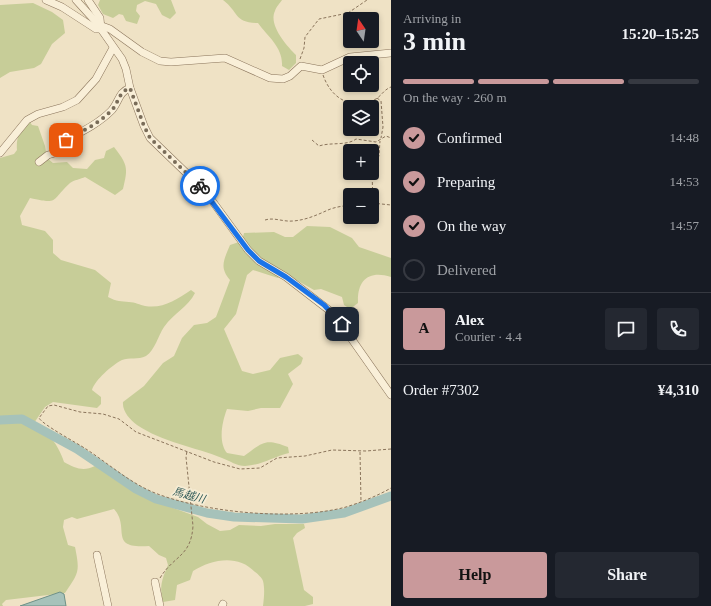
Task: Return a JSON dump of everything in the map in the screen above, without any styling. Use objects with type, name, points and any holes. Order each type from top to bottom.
[{"type":"street","points":[[46,0],[62,7],[96,29],[110,29],[142,52],[160,61],[177,62],[225,58],[270,78],[277,79],[290,76],[301,66],[322,70],[350,57],[391,53]]},
{"type":"street","points":[[76,0],[102,28],[126,69],[130,88],[150,138],[205,191],[248,250],[259,261],[286,277],[334,314],[391,395]]},
{"type":"street","points":[[88,0],[100,18],[102,28]]},
{"type":"street","points":[[0,154],[27,120],[38,114],[63,108],[77,100],[96,79],[114,48]]},
{"type":"street","points":[[39,162],[48,155],[62,151],[66,140],[92,126],[110,112],[122,92],[130,88]]},
{"type":"street","points":[[97,555],[108,606]]},
{"type":"street","points":[[155,582],[160,606]]},
{"type":"path","points":[[301,66],[300,61],[304,48],[305,37],[315,23],[324,17],[348,13],[368,0]]},
{"type":"path","points":[[322,70],[328,88],[346,103],[359,103],[377,98],[384,90],[391,87]]},
{"type":"path","points":[[377,98],[381,101],[383,127],[379,156]]},
{"type":"path","points":[[312,140],[319,146],[342,142],[350,143],[356,139],[371,142],[386,136],[391,138]]},
{"type":"path","points":[[379,204],[391,206]]},
{"type":"path","points":[[265,220],[273,219],[291,222],[298,221],[318,215],[328,210],[343,207]]},
{"type":"path","points":[[391,449],[360,451],[338,449],[305,456],[278,458],[260,468],[240,469],[136,432],[123,420],[103,414],[80,412],[54,405],[48,406],[39,418],[42,423],[64,434],[138,485],[155,493],[190,504],[243,512],[294,513],[329,510],[361,502],[391,488]]},
{"type":"path","points":[[155,582],[166,567],[185,553],[190,545],[193,526],[186,451]]},
{"type":"path","points":[[360,451],[361,502]]},
{"type":"green space","points":[[100,0],[171,0],[176,13],[170,19],[162,15],[156,4],[145,1],[137,5],[136,11],[140,16],[137,24],[126,21],[123,15],[119,14],[113,18],[103,14],[98,5]]},
{"type":"green space","points":[[223,0],[282,0],[277,7],[274,23],[280,35],[296,55],[296,63],[289,70],[282,66],[280,53],[258,23],[250,23],[241,19]]},
{"type":"green space","points":[[33,3],[52,12],[63,20],[65,33],[52,44],[41,64],[34,68],[10,72],[0,78],[0,5]]},
{"type":"green space","points":[[30,122],[32,125],[38,126],[45,146],[47,158],[53,163],[67,162],[73,168],[87,169],[95,160],[104,158],[106,151],[114,147],[122,158],[126,167],[126,176],[123,189],[115,195],[85,177],[70,183],[54,200],[46,201],[30,198],[20,216],[22,225],[45,231],[53,240],[53,253],[61,260],[95,270],[111,283],[108,297],[114,300],[133,302],[152,307],[169,303],[191,290],[195,293],[189,302],[164,327],[154,347],[146,356],[122,360],[100,377],[92,390],[101,397],[101,404],[97,408],[53,402],[45,407],[34,423],[54,441],[64,462],[83,469],[95,466],[106,471],[143,497],[198,517],[220,531],[230,530],[239,525],[261,526],[275,524],[304,524],[305,528],[297,533],[293,538],[304,590],[313,597],[313,604],[305,606],[263,606],[264,587],[261,577],[248,566],[225,560],[216,561],[193,571],[190,580],[177,585],[175,600],[163,602],[161,587],[168,565],[166,558],[159,555],[149,546],[136,546],[128,544],[124,541],[119,516],[114,509],[77,519],[72,517],[64,520],[63,527],[68,545],[75,547],[78,562],[76,576],[65,593],[6,600],[2,604],[3,606],[0,606],[0,158],[14,154],[17,150],[19,134],[23,127]]},
{"type":"green space","points":[[307,226],[330,227],[352,238],[359,247],[391,258],[391,277],[376,275],[366,279],[360,288],[358,303],[350,309],[344,305],[342,297],[321,289],[314,290],[284,273],[278,278],[253,270],[247,275],[236,314],[224,329],[242,371],[253,374],[270,370],[280,358],[298,354],[303,358],[301,364],[288,374],[293,384],[280,408],[261,408],[248,411],[227,409],[222,426],[222,443],[227,453],[244,456],[256,447],[269,442],[288,447],[289,453],[257,464],[242,466],[212,454],[157,436],[134,423],[125,412],[123,402],[144,386],[163,363],[174,356],[182,338],[194,325],[207,323],[216,317],[230,280],[225,271],[224,259],[230,245],[245,240],[243,237],[244,233],[274,232],[285,237],[293,237]]},
{"type":"water","points":[[60,592],[64,594],[66,606],[20,606]]},
{"type":"waterway","name":"馬越川","points":[[0,420],[22,419],[77,449],[136,489],[156,499],[207,513],[234,517],[302,519],[344,513],[391,496]]},
{"type":"way so far","points":[[66,140],[92,126],[110,112],[122,92],[130,88],[150,138],[200,186]]},
{"type":"route","points":[[200,186],[248,250],[259,261],[286,277],[324,305],[342,324]]}]
